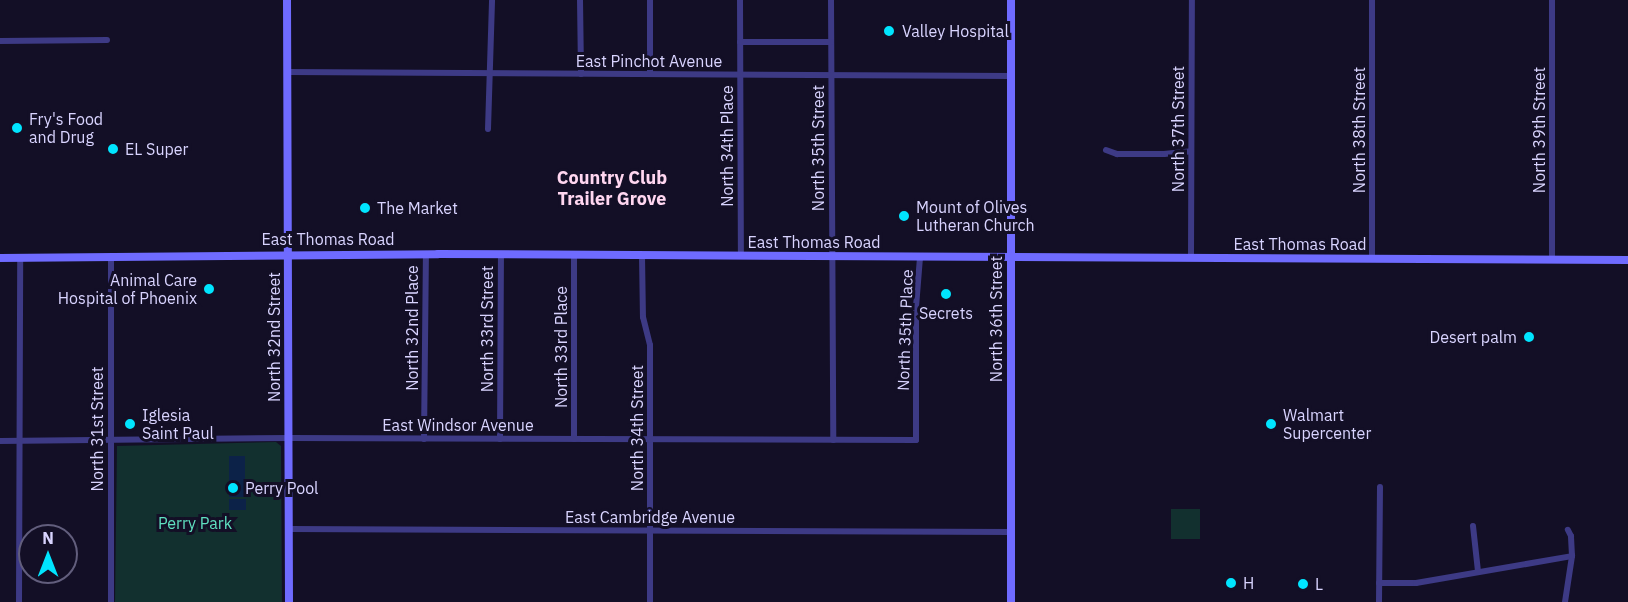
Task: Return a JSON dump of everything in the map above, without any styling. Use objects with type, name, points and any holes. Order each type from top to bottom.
[{"type":"main road","name":"North 32nd Street","points":[[287,0],[290,602]]},
{"type":"main road","name":"North 36th Street","points":[[1011,0],[1011,602]]},
{"type":"main road","name":"East Thomas Road","points":[[0,258],[426,254],[1628,260]]},
{"type":"street","points":[[488,129],[492,0]]},
{"type":"street","points":[[580,0],[581,74]]},
{"type":"street","points":[[650,0],[650,74]]},
{"type":"street","name":"North 34th Place","points":[[740,0],[741,256]]},
{"type":"street","name":"North 35th Street","points":[[831,0],[833,440]]},
{"type":"street","name":"North 37th Street","points":[[1191,258],[1192,0]]},
{"type":"street","name":"North 38th Street","points":[[1372,0],[1372,259]]},
{"type":"street","name":"North 39th Street","points":[[1552,0],[1552,260]]},
{"type":"street","points":[[0,41],[106,40]]},
{"type":"street","points":[[740,42],[831,42]]},
{"type":"street","name":"East Pinchot Avenue","points":[[288,72],[1011,76]]},
{"type":"street","points":[[1106,150],[1117,154],[1164,154],[1191,150]]},
{"type":"street","name":"North 32nd Place","points":[[424,439],[426,254]]},
{"type":"street","name":"North 33rd Street","points":[[500,439],[501,255]]},
{"type":"street","name":"North 33rd Place","points":[[574,255],[574,439]]},
{"type":"street","name":"North 31st Street","points":[[111,256],[111,602]]},
{"type":"street","name":"North 34th Street","points":[[642,256],[643,317],[650,345],[650,602]]},
{"type":"street","name":"North 35th Place","points":[[916,440],[916,307],[920,283],[920,257]]},
{"type":"street","points":[[19,602],[21,258]]},
{"type":"street","name":"East Windsor Avenue","points":[[0,441],[290,438],[916,440]]},
{"type":"street","points":[[1379,602],[1380,487]]},
{"type":"street","points":[[1473,526],[1478,571]]},
{"type":"street","name":"East Cambridge Avenue","points":[[289,529],[1011,532]]},
{"type":"street","points":[[1565,602],[1572,556],[1571,536],[1568,530]]},
{"type":"street","points":[[1379,583],[1416,583],[1572,556]]},
{"type":"green space","name":"Perry Park","points":[[276,442],[281,446],[282,602],[115,602],[117,446]]},
{"type":"green space","points":[[1171,509],[1200,509],[1200,539],[1171,539]]},
{"type":"water","points":[[229,456],[245,456],[245,497],[229,497]]},
{"type":"water","points":[[229,499],[246,499],[246,510],[229,510]]},
{"type":"place","name":"Valley Hospital","points":[[889,31]]},
{"type":"place","name":"Fry's Food and Drug","points":[[17,128]]},
{"type":"place","name":"EL Super","points":[[113,149]]},
{"type":"place","name":"The Market","points":[[365,208]]},
{"type":"place","name":"Mount of Olives Lutheran Church","points":[[904,216]]},
{"type":"place","name":"Animal Care Hospital of Phoenix","points":[[209,289]]},
{"type":"place","name":"Secrets","points":[[946,294]]},
{"type":"place","name":"Desert palm","points":[[1529,337]]},
{"type":"place","name":"Iglesia Saint Paul","points":[[130,424]]},
{"type":"place","name":"Walmart Supercenter","points":[[1271,424]]},
{"type":"place","name":"Perry Pool","points":[[233,488]]},
{"type":"place","name":"H","points":[[1231,583]]},
{"type":"place","name":"L","points":[[1303,584]]},
{"type":"district","name":"Country Club Trailer Grove","points":[[612,189]]}]
